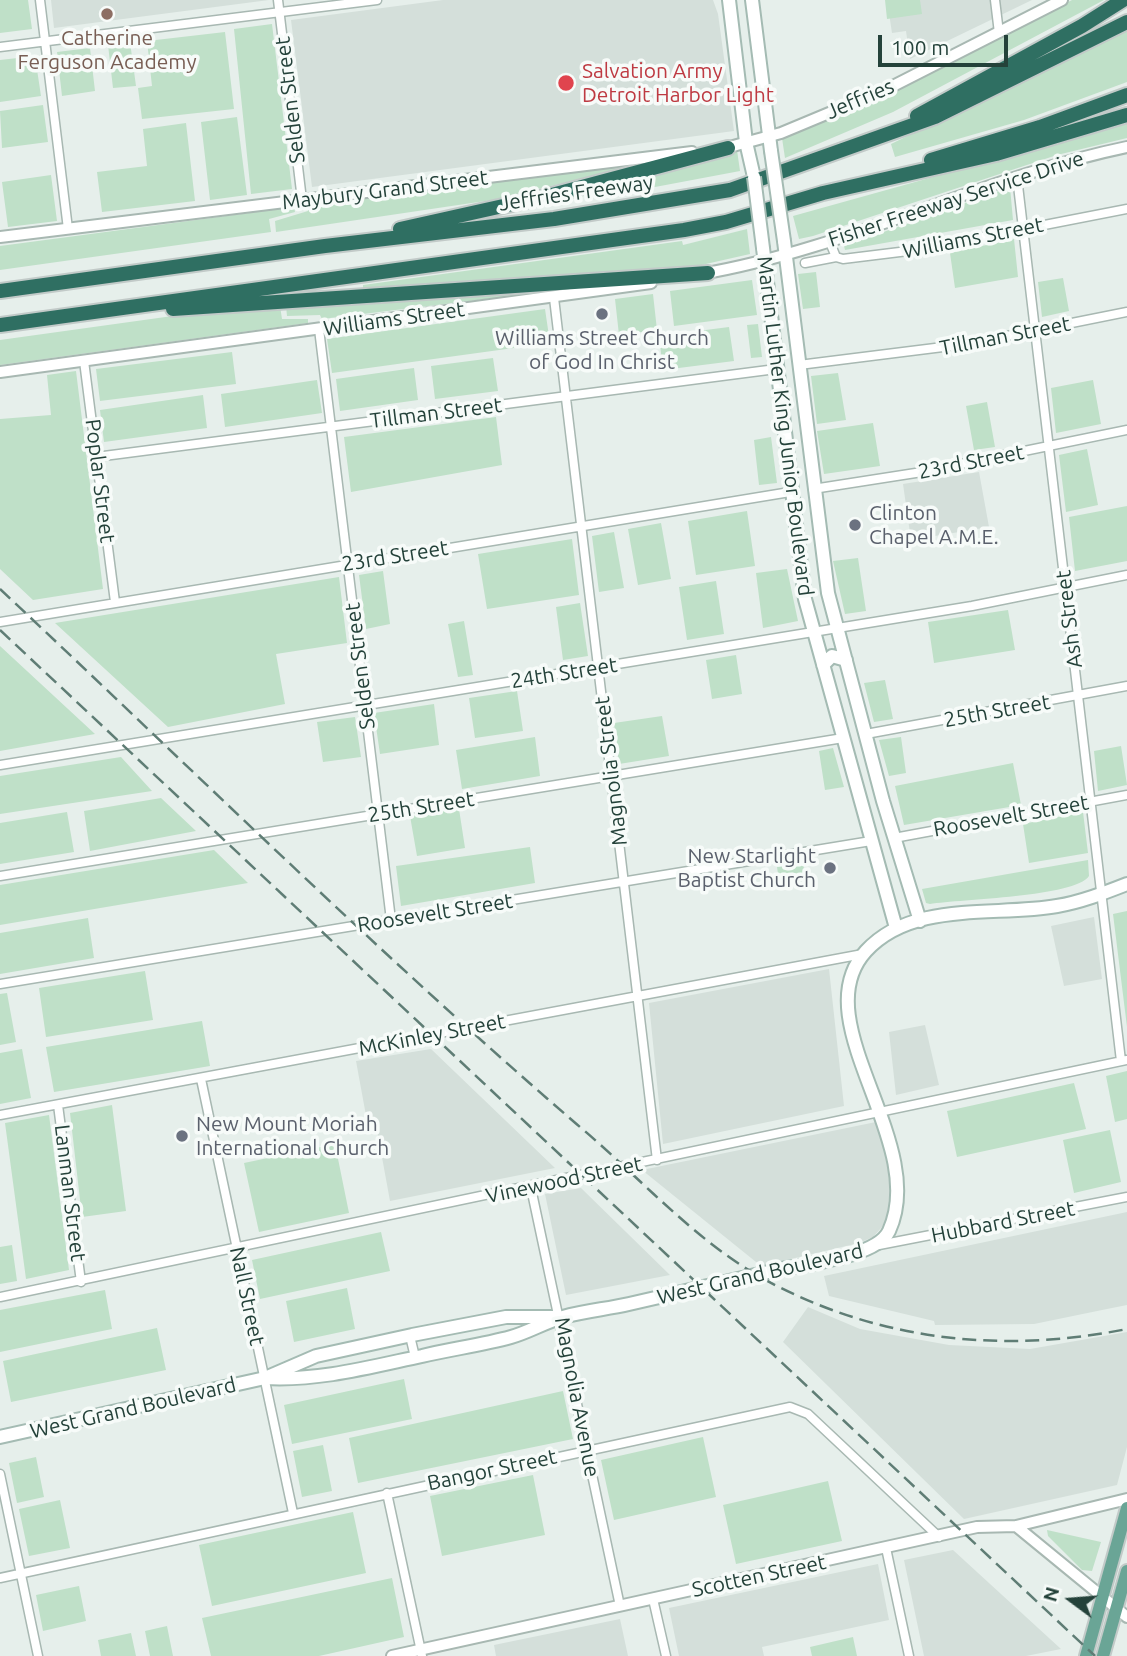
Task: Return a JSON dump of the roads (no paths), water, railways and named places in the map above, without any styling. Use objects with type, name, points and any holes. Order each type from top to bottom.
[{"type":"highway","points":[[879,136],[1082,26],[1123,0]]},
{"type":"highway","name":"Jeffries Freeway","points":[[0,291],[326,246],[554,219],[730,190],[935,117],[1127,22]]},
{"type":"highway","points":[[0,325],[653,236],[726,222],[1040,127],[1127,95]]},
{"type":"highway","points":[[823,193],[996,154],[1127,115]]},
{"type":"highway","points":[[326,246],[548,196],[728,148]]},
{"type":"highway","points":[[57,317],[488,290],[708,273]]},
{"type":"main road","name":"Martin Luther King Junior Boulevard","points":[[729,0],[764,255],[790,492],[806,599],[896,928]]},
{"type":"main road","name":"Martin Luther King Junior Boulevard","points":[[752,0],[828,593],[883,801],[920,921]]},
{"type":"main road","points":[[743,110],[755,119],[765,107]]},
{"type":"main road","points":[[768,295],[777,285],[790,292]]},
{"type":"main road","points":[[781,413],[794,421],[804,407]]},
{"type":"main road","points":[[785,450],[796,441],[808,448]]},
{"type":"main road","points":[[806,599],[818,602],[828,593]]},
{"type":"main road","points":[[823,665],[832,656],[846,660]]},
{"type":"main road","points":[[852,774],[866,777],[874,768]]},
{"type":"main road","points":[[861,807],[871,798],[883,801]]},
{"type":"main road","points":[[863,954],[896,928],[920,921],[1059,906],[1127,884]]},
{"type":"main road","name":"West Grand Boulevard","points":[[265,1378],[307,1378],[511,1337],[561,1318],[879,1245],[893,1223],[898,1192],[895,1161],[881,1112],[862,1067],[849,1017],[852,978],[863,954]]},
{"type":"main road","name":"West Grand Boulevard","points":[[0,1437],[265,1378],[316,1356],[410,1336],[506,1317],[561,1318]]},
{"type":"main road","points":[[1086,1656],[1127,1508]]},
{"type":"main road","points":[[1103,1656],[1122,1613],[1127,1571]]},
{"type":"street","points":[[40,0],[68,229]]},
{"type":"street","name":"Selden Street","points":[[278,0],[302,200]]},
{"type":"street","points":[[0,47],[377,0]]},
{"type":"street","points":[[995,0],[999,33]]},
{"type":"street","name":"Jeffries","points":[[769,136],[889,88],[1062,0]]},
{"type":"street","name":"Maybury Grand Street","points":[[0,237],[748,146],[769,136]]},
{"type":"street","name":"Fisher Freeway Service Drive","points":[[785,248],[829,240],[1017,177],[1127,146]]},
{"type":"street","name":"Ash Street","points":[[1017,177],[1124,1061]]},
{"type":"street","name":"Williams Street","points":[[804,263],[836,257],[843,259],[897,253],[1127,209]]},
{"type":"street","points":[[829,240],[836,257]]},
{"type":"street","name":"Williams Street","points":[[0,372],[554,298],[708,273],[785,248]]},
{"type":"street","name":"Magnolia Street","points":[[554,298],[657,1160]]},
{"type":"street","name":"Tillman Street","points":[[799,365],[933,349],[1127,312]]},
{"type":"street","name":"Selden Street","points":[[319,329],[391,920]]},
{"type":"street","name":"Poplar Street","points":[[84,361],[115,602]]},
{"type":"street","name":"Tillman Street","points":[[96,457],[776,369]]},
{"type":"street","name":"23rd Street","points":[[813,489],[922,472],[1127,430]]},
{"type":"street","name":"23rd Street","points":[[0,622],[790,492]]},
{"type":"street","name":"24th Street","points":[[0,765],[838,628],[1127,575]]},
{"type":"street","name":"25th Street","points":[[866,734],[1127,686]]},
{"type":"street","name":"25th Street","points":[[0,876],[843,738]]},
{"type":"street","name":"Roosevelt Street","points":[[894,838],[1127,795]]},
{"type":"street","name":"Roosevelt Street","points":[[0,984],[871,841]]},
{"type":"street","name":"McKinley Street","points":[[0,1115],[863,954]]},
{"type":"street","name":"Vinewood Street","points":[[0,1297],[237,1250],[1124,1061]]},
{"type":"street","name":"Nall Street","points":[[201,1079],[293,1513]]},
{"type":"street","name":"Lanman Street","points":[[58,1105],[81,1282]]},
{"type":"street","name":"Magnolia Avenue","points":[[531,1188],[561,1318],[620,1606]]},
{"type":"street","name":"Hubbard Street","points":[[879,1245],[1127,1197]]},
{"type":"street","points":[[410,1336],[415,1357]]},
{"type":"street","name":"Bangor Street","points":[[0,1578],[790,1407],[808,1414],[939,1537]]},
{"type":"street","points":[[0,1475],[38,1656]]},
{"type":"street","points":[[387,1493],[421,1653]]},
{"type":"street","name":"Scotten Street","points":[[392,1656],[421,1653],[977,1527],[1016,1526],[1127,1499]]},
{"type":"street","points":[[1016,1526],[1122,1613]]},
{"type":"street","points":[[886,1548],[909,1656]]},
{"type":"street","points":[[653,1599],[666,1656]]},
{"type":"railway","points":[[0,589],[432,996],[723,1253],[777,1286],[819,1305],[905,1331],[992,1341],[1037,1340],[1127,1329]]},
{"type":"railway","points":[[0,630],[1095,1656]]},
{"type":"place","name":"Catherine Ferguson Academy","points":[[107,14]]},
{"type":"place","name":"Salvation Army Detroit Harbor Light","points":[[566,83]]},
{"type":"place","name":"Williams Street Church of God In Christ","points":[[602,314]]},
{"type":"place","name":"Clinton Chapel A.M.E.","points":[[855,525]]},
{"type":"place","name":"New Starlight Baptist Church","points":[[830,868]]},
{"type":"place","name":"New Mount Moriah International Church","points":[[182,1136]]}]
